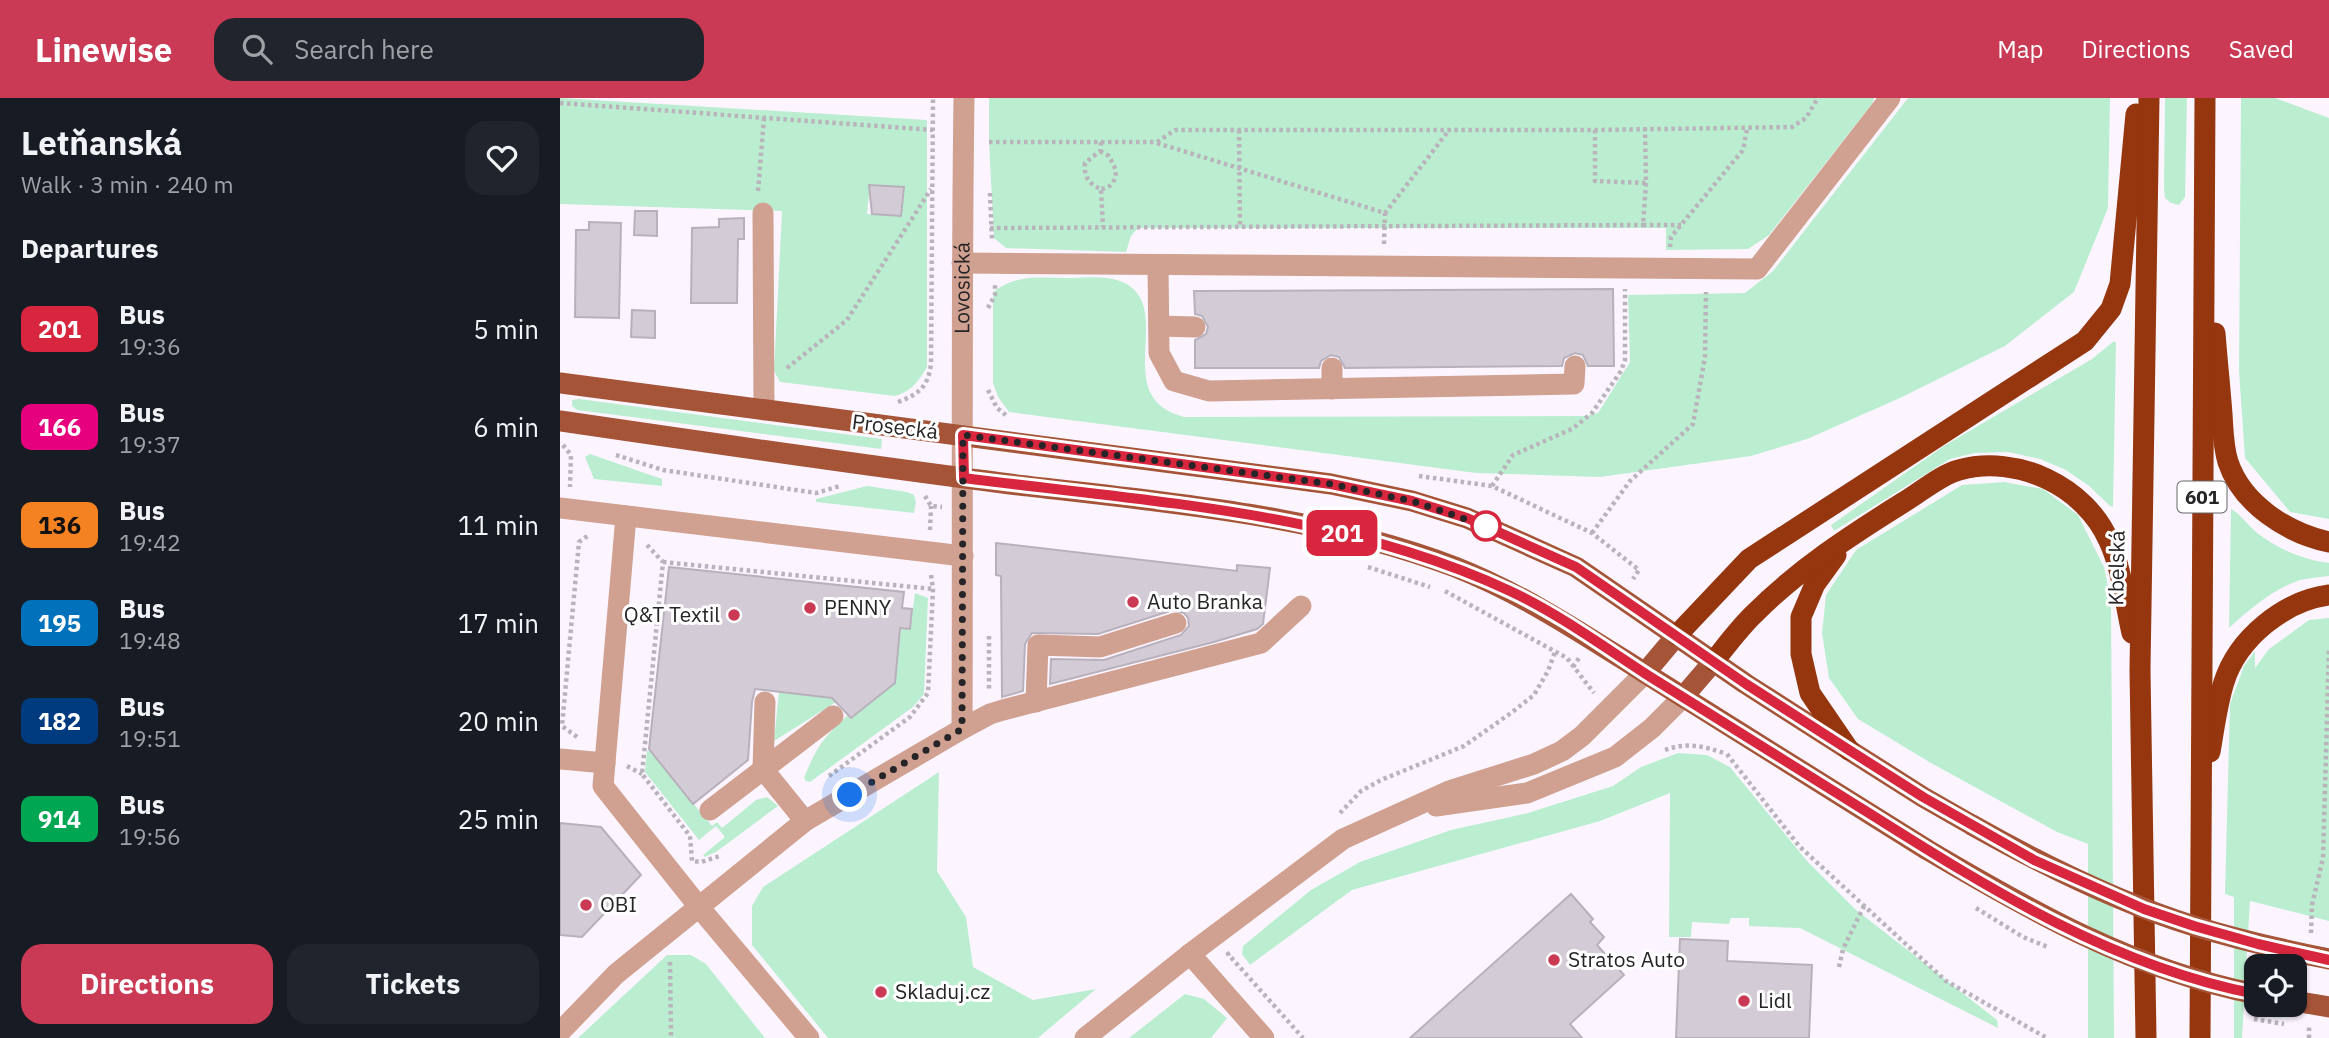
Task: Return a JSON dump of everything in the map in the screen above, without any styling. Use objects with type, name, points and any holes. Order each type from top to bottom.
[{"type":"highway","points":[[1677,635],[1749,559],[2085,341],[2111,309],[2120,284],[2137,98]]},
{"type":"highway","name":"Kbelská","points":[[2146,1038],[2140,670],[2149,98]]},
{"type":"highway","name":"601","points":[[2200,1038],[2205,98]]},
{"type":"highway","points":[[2204,191],[2224,443],[2228,462],[2248,494],[2279,523],[2295,532],[2329,542]]},
{"type":"highway","points":[[1714,661],[1755,613],[1796,577],[1849,537],[1955,471],[2003,467],[2028,471],[2051,481],[2074,495],[2093,515],[2109,540],[2140,670]]},
{"type":"highway","points":[[1849,537],[1815,584],[1801,617],[1801,654],[1810,692],[1849,750]]},
{"type":"highway","points":[[2200,802],[2224,682],[2231,664],[2253,636],[2271,620],[2295,605],[2329,595]]},
{"type":"main road","name":"Prosecká","points":[[560,383],[1331,484],[1412,501],[1467,518],[1576,567],[1849,750],[1923,797],[2034,860],[2144,909],[2194,926],[2329,960]]},
{"type":"main road","name":"Prosecká","points":[[560,421],[964,478],[1240,512],[1319,527],[1402,548],[1458,568],[1514,593],[2029,910],[2097,943],[2170,970],[2244,991]]},
{"type":"main road","points":[[1645,673],[1677,635]]},
{"type":"main road","points":[[1683,697],[1714,661]]},
{"type":"main road","points":[[2307,1003],[2329,1007]]},
{"type":"street","name":"Lovosická","points":[[962,729],[964,98]]},
{"type":"street","points":[[962,263],[1757,269],[1890,98]]},
{"type":"street","points":[[763,213],[764,410]]},
{"type":"street","points":[[1158,265],[1159,353],[1174,381],[1209,391],[1332,378],[1457,377],[1574,384],[1575,366]]},
{"type":"street","points":[[1159,326],[1195,327]]},
{"type":"street","points":[[560,508],[963,556]]},
{"type":"street","points":[[626,516],[603,786],[699,907],[809,1038]]},
{"type":"street","points":[[560,1032],[616,974],[805,821],[962,729],[990,714],[1261,643],[1301,606]]},
{"type":"street","points":[[1037,702],[1038,645],[1100,647],[1176,623]]},
{"type":"street","points":[[1085,1038],[1190,954],[1343,839],[1450,791],[1534,764],[1562,751],[1582,736],[1645,673]]},
{"type":"street","points":[[1410,809],[1527,793],[1569,776],[1615,757],[1683,697]]},
{"type":"street","points":[[765,702],[763,769],[805,821]]},
{"type":"street","points":[[710,810],[833,716]]},
{"type":"street","points":[[560,759],[606,759]]},
{"type":"street","points":[[1190,954],[1264,1038]]},
{"type":"path","points":[[927,382],[931,363],[933,98]]},
{"type":"path","points":[[1157,142],[1175,130],[1791,127],[1806,118],[1818,98]]},
{"type":"path","points":[[560,103],[933,130]]},
{"type":"path","points":[[763,213],[758,192],[764,118]]},
{"type":"path","points":[[989,142],[1157,142],[1385,213],[1451,128]]},
{"type":"path","points":[[1643,225],[1646,183],[1645,128]]},
{"type":"path","points":[[1668,269],[1671,237],[1743,150],[1747,128]]},
{"type":"path","points":[[1239,130],[1240,226]]},
{"type":"path","points":[[1595,130],[1595,181],[1646,183]]},
{"type":"path","points":[[1100,151],[1109,156],[1116,170],[1113,183],[1101,189],[1093,186],[1084,171],[1085,163],[1100,151],[1101,142]]},
{"type":"path","points":[[764,386],[847,320],[932,189]]},
{"type":"path","points":[[1101,189],[1103,227]]},
{"type":"path","points":[[990,228],[1681,225]]},
{"type":"path","points":[[1592,533],[1630,481],[1693,424],[1705,357],[1707,269]]},
{"type":"path","points":[[562,443],[572,445]]},
{"type":"path","points":[[605,452],[663,470],[816,493],[848,484]]},
{"type":"path","points":[[824,780],[910,717],[928,693],[933,589],[929,552],[931,506],[922,491]]},
{"type":"path","points":[[931,506],[964,507]]},
{"type":"path","points":[[590,535],[579,542],[562,726],[606,759],[642,774],[690,836],[692,861],[718,858],[728,850]]},
{"type":"path","points":[[623,540],[649,546],[663,562],[933,589]]},
{"type":"path","points":[[642,774],[663,562]]},
{"type":"path","points":[[1357,564],[1446,591],[1567,658],[1595,693]]},
{"type":"path","points":[[2311,945],[2312,905],[2323,858],[2329,648]]},
{"type":"path","points":[[1333,821],[1361,791],[1464,746],[1511,713],[1534,695],[1556,652]]},
{"type":"path","points":[[1661,752],[1679,745],[1702,745],[1726,754],[1799,846],[1946,981],[2047,1038]]},
{"type":"path","points":[[1839,967],[1843,949],[1864,906]]},
{"type":"path","points":[[669,931],[671,1038]]},
{"type":"path","points":[[1238,946],[1228,954],[1303,1038]]},
{"type":"path","points":[[2309,1025],[2309,1038]]},
{"type":"green space","points":[[560,98],[927,120],[927,367],[914,385],[895,396],[780,382],[774,371],[782,211],[560,204]],"holes":[[[870,185],[904,187],[901,216],[867,214]]]},
{"type":"green space","points":[[989,98],[1874,98],[1769,235],[1748,249],[1666,250],[1666,228],[1138,228],[1131,236],[1126,252],[1006,248],[994,238]]},
{"type":"green space","points":[[1908,98],[2110,98],[2108,208],[2074,292],[2005,346],[1900,398],[1807,439],[1751,456],[1600,477],[1476,473],[1009,412],[998,397],[993,383],[993,292],[1010,282],[1028,278],[1100,277],[1120,281],[1137,293],[1144,309],[1145,371],[1150,391],[1161,406],[1184,417],[1585,416],[1598,413],[1630,362],[1628,295],[1745,293],[1773,271]]},
{"type":"green space","points":[[2165,98],[2187,98],[2185,197],[2179,205],[2165,198]]},
{"type":"green space","points":[[2241,98],[2275,98],[2329,118],[2329,519],[2290,512],[2245,458],[2239,371]]},
{"type":"green space","points":[[2114,341],[2113,507],[2066,470],[2040,459],[2008,452],[1975,453],[1950,459],[1834,531],[1831,525],[1944,446],[2092,359]]},
{"type":"green space","points":[[572,400],[882,439],[881,449],[577,410],[572,406]]},
{"type":"green space","points":[[590,454],[662,479],[662,486],[594,479],[585,457]]},
{"type":"green space","points":[[2004,482],[2043,489],[2078,515],[2104,567],[2111,601],[2114,1038],[2088,1038],[2088,844],[2057,832],[1931,763],[1858,719],[1829,678],[1822,633],[1826,595],[1856,550],[1962,485]]},
{"type":"green space","points":[[867,486],[914,495],[914,513],[816,502],[816,499]]},
{"type":"green space","points":[[2231,509],[2256,532],[2281,548],[2309,559],[2329,563],[2329,576],[2300,580],[2280,589],[2229,628]]},
{"type":"green space","points":[[915,593],[928,598],[924,694],[913,707],[810,782],[806,781],[804,778],[813,758],[832,730],[848,715],[851,718],[895,683],[900,628],[910,629]]},
{"type":"green space","points":[[2329,618],[2329,921],[2250,901],[2247,954],[2244,954],[2242,1038],[2234,1038],[2234,897],[2225,894],[2230,704],[2244,666],[2255,651],[2255,668],[2269,649],[2309,620]]},
{"type":"green space","points":[[779,691],[836,699],[836,702],[774,741]]},
{"type":"green space","points":[[647,751],[650,751],[712,826],[717,822],[722,828],[756,800],[767,797],[778,806],[716,852],[705,857],[703,855],[725,837],[716,826],[699,840],[645,772]]},
{"type":"green space","points":[[1678,753],[1707,755],[1730,767],[1807,861],[1855,909],[1997,1020],[1998,1028],[1800,928],[1749,926],[1749,918],[1731,918],[1729,924],[1692,922],[1691,937],[1669,937],[1670,793],[1600,821],[1352,890],[1250,965],[1242,954],[1243,946],[1311,890],[1360,862],[1451,830],[1528,813],[1613,786],[1641,767]]},
{"type":"green space","points":[[939,772],[937,871],[966,917],[973,967],[1033,1000],[1096,989],[1038,1038],[828,1038],[752,945],[752,906],[763,887]]},
{"type":"green space","points":[[667,955],[691,955],[706,964],[765,1038],[578,1038]]},
{"type":"green space","points":[[1185,994],[1204,999],[1227,1018],[1211,1038],[1129,1038]]},
{"type":"building","points":[[869,185],[904,187],[901,216],[872,214]]},
{"type":"building","points":[[635,211],[657,211],[657,236],[634,235]]},
{"type":"building","points":[[744,218],[744,239],[738,239],[737,303],[691,303],[692,228],[719,227],[719,219]]},
{"type":"building","points":[[589,222],[621,223],[619,318],[575,317],[576,230],[589,230]]},
{"type":"building","points":[[1613,289],[1614,366],[1588,366],[1583,355],[1575,353],[1564,358],[1562,366],[1345,368],[1339,357],[1331,355],[1321,361],[1319,368],[1195,368],[1195,340],[1206,334],[1208,327],[1202,316],[1195,314],[1194,291]]},
{"type":"building","points":[[632,310],[655,311],[655,338],[631,337]]},
{"type":"building","name":"Auto Branka","points":[[996,543],[1237,571],[1237,565],[1270,568],[1263,624],[1257,629],[1214,642],[1050,684],[1051,659],[1104,660],[1181,635],[1189,626],[1188,618],[1184,613],[1173,610],[1098,634],[1032,633],[1025,644],[1023,691],[1002,697],[1001,576],[996,575]]},
{"type":"building","points":[[669,567],[904,592],[902,608],[912,609],[910,629],[900,628],[895,683],[851,718],[832,698],[755,689],[748,760],[693,804],[649,749]]},
{"type":"building","name":"OBI","points":[[560,823],[601,827],[641,875],[582,937],[560,935]]},
{"type":"building","name":"Stratos Auto","points":[[1571,894],[1593,919],[1590,922],[1604,937],[1597,945],[1624,975],[1570,1024],[1582,1038],[1410,1038]]},
{"type":"building","name":"Lidl","points":[[1680,939],[1728,941],[1727,961],[1812,965],[1809,1038],[1676,1038]]},
{"type":"bus line","name":"201","points":[[2244,991],[2170,970],[2097,943],[2029,910],[1926,849],[1577,630],[1514,593],[1458,568],[1402,548],[1319,527],[1240,512],[964,478],[963,435],[1331,484],[1412,501],[1467,518],[1576,567],[1746,684],[1849,750],[1923,797],[2034,860],[2144,909],[2194,926],[2302,954]]},
{"type":"bus line","name":"201","points":[[2307,955],[2329,960]]},
{"type":"place","name":"Auto Branka","points":[[1133,602]]},
{"type":"place","name":"PENNY","points":[[810,608]]},
{"type":"place","name":"Q&T Textil","points":[[734,615]]},
{"type":"place","name":"OBI","points":[[586,905]]},
{"type":"place","name":"Stratos Auto","points":[[1554,960]]},
{"type":"place","name":"Skladuj.cz","points":[[881,992]]},
{"type":"place","name":"Lidl","points":[[1744,1001]]},
{"type":"route","points":[[850,795],[962,729],[963,435],[1331,484],[1412,501],[1486,526]]}]
